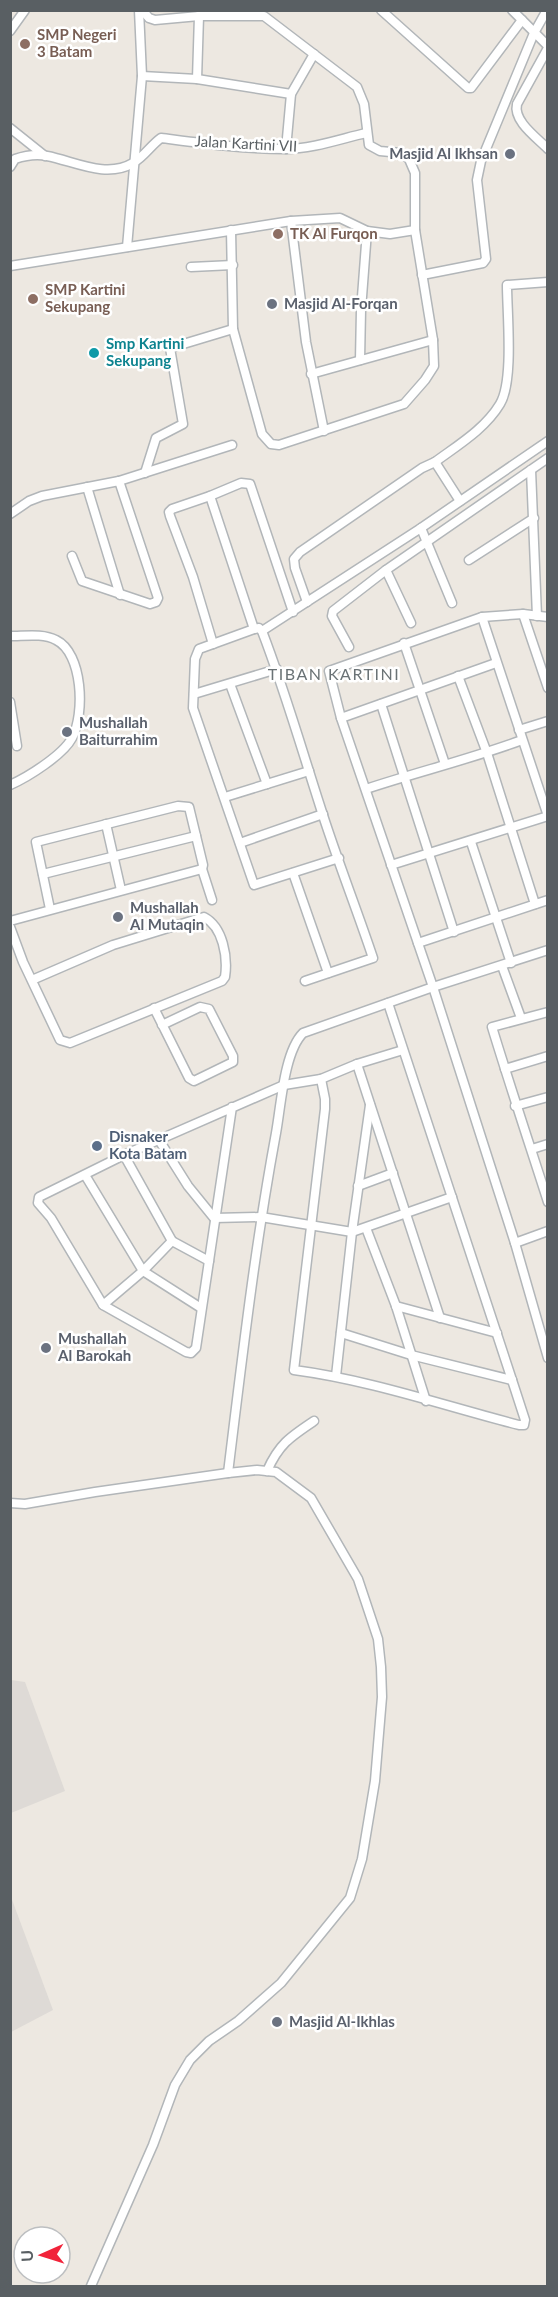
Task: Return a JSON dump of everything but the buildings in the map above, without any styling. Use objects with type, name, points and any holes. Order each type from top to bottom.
[{"type":"street","points":[[10,31],[25,10]]},
{"type":"street","points":[[140,10],[155,20],[267,14],[357,87],[364,104],[369,145],[380,151],[401,153],[409,159],[415,172],[415,230],[433,340],[434,366],[415,394],[404,404],[279,445],[271,444],[262,434],[233,328],[231,230]]},
{"type":"street","points":[[127,247],[142,76],[140,10]]},
{"type":"street","points":[[381,10],[468,88],[471,88],[522,20]]},
{"type":"street","points":[[512,10],[548,47],[515,111],[518,118],[548,148]]},
{"type":"street","points":[[422,275],[483,263],[486,259],[477,180],[481,161],[534,33],[547,10]]},
{"type":"street","points":[[197,79],[199,16]]},
{"type":"street","points":[[286,149],[291,94],[314,54]]},
{"type":"street","points":[[142,76],[197,79],[291,94]]},
{"type":"street","points":[[10,128],[45,156]]},
{"type":"street","name":"Jalan Kartini VII","points":[[134,163],[161,138],[286,149],[320,145],[366,133]]},
{"type":"street","points":[[10,167],[15,159],[45,156],[84,167],[113,169],[134,163]]},
{"type":"street","points":[[10,266],[291,221],[340,218],[367,231],[390,234],[415,230]]},
{"type":"street","points":[[291,221],[311,374],[324,431]]},
{"type":"street","points":[[360,360],[367,231]]},
{"type":"street","points":[[190,267],[233,265]]},
{"type":"street","points":[[308,602],[295,568],[294,559],[300,552],[478,431],[500,404],[508,385],[507,285],[548,282]]},
{"type":"street","points":[[145,473],[156,438],[183,424],[170,348],[233,328]]},
{"type":"street","points":[[311,374],[433,340]]},
{"type":"street","points":[[339,858],[255,885],[193,708],[196,652],[213,644],[258,630],[292,612],[421,528],[548,441]]},
{"type":"street","points":[[10,514],[29,501],[42,496],[119,481],[232,445]]},
{"type":"street","points":[[349,647],[332,613],[386,570],[548,458]]},
{"type":"street","points":[[435,462],[460,501]]},
{"type":"street","points":[[531,470],[537,616]]},
{"type":"street","points":[[72,556],[82,581],[150,604],[156,602],[158,598],[119,481]]},
{"type":"street","points":[[213,644],[193,577],[169,512],[241,483],[250,484],[292,612]]},
{"type":"street","points":[[87,487],[120,595]]},
{"type":"street","points":[[210,496],[258,630],[277,669],[322,814],[373,958],[305,981]]},
{"type":"street","points":[[470,560],[534,518]]},
{"type":"street","points":[[421,528],[452,603]]},
{"type":"street","points":[[386,570],[411,623]]},
{"type":"street","points":[[523,614],[545,672],[548,687]]},
{"type":"street","points":[[548,617],[523,614],[482,616],[328,671],[341,718],[433,987],[548,1358]]},
{"type":"street","points":[[391,865],[471,842],[548,816],[482,616]]},
{"type":"street","points":[[10,636],[41,636],[65,646],[73,662],[80,690],[77,726],[71,739],[37,770],[10,785]]},
{"type":"street","points":[[404,643],[445,764]]},
{"type":"street","points":[[341,718],[496,663]]},
{"type":"street","points":[[194,694],[277,669]]},
{"type":"street","points":[[458,676],[486,753],[535,904]]},
{"type":"street","points":[[230,684],[267,784]]},
{"type":"street","points":[[11,704],[17,746]]},
{"type":"street","points":[[381,704],[431,854],[454,932]]},
{"type":"street","points":[[366,789],[486,753],[548,721]]},
{"type":"street","points":[[225,797],[309,771]]},
{"type":"street","points":[[50,909],[36,842],[184,806],[189,807],[202,869],[212,900]]},
{"type":"street","points":[[240,843],[322,814]]},
{"type":"street","points":[[106,824],[121,891]]},
{"type":"street","points":[[43,874],[196,836]]},
{"type":"street","points":[[471,842],[511,963]]},
{"type":"street","points":[[10,921],[202,869]]},
{"type":"street","points":[[293,873],[328,972]]},
{"type":"street","points":[[417,943],[548,900]]},
{"type":"street","points":[[10,927],[32,980],[60,1040],[70,1043],[213,985],[225,977],[226,962],[221,937],[212,921],[204,917],[113,945],[32,980]]},
{"type":"street","points":[[228,1473],[261,1217],[284,1085],[296,1041],[303,1034],[388,1003],[548,950]]},
{"type":"street","points":[[502,966],[521,1018]]},
{"type":"street","points":[[321,1078],[325,1109],[294,1370],[336,1376],[524,1425],[525,1420],[497,1333],[388,1003]]},
{"type":"street","points":[[154,1008],[162,1025],[191,1081],[194,1082],[233,1062],[234,1056],[206,1007],[200,1007],[162,1025]]},
{"type":"street","points":[[548,1012],[492,1027],[515,1106],[532,1149],[548,1202]]},
{"type":"street","points":[[232,1107],[196,1348],[191,1353],[103,1305],[51,1218],[38,1203],[39,1197],[124,1155],[232,1107],[284,1085],[321,1078],[403,1050]]},
{"type":"street","points":[[504,1069],[548,1056]]},
{"type":"street","points":[[357,1064],[440,1318]]},
{"type":"street","points":[[515,1106],[548,1097]]},
{"type":"street","points":[[336,1376],[352,1232],[370,1105]]},
{"type":"street","points":[[159,1140],[188,1186],[214,1218]]},
{"type":"street","points":[[532,1149],[548,1144]]},
{"type":"street","points":[[124,1155],[172,1241],[209,1261]]},
{"type":"street","points":[[358,1186],[393,1173]]},
{"type":"street","points":[[85,1175],[143,1271],[201,1308]]},
{"type":"street","points":[[214,1218],[261,1217],[352,1232],[452,1197]]},
{"type":"street","points":[[366,1228],[396,1306],[426,1401]]},
{"type":"street","points":[[514,1243],[548,1231]]},
{"type":"street","points":[[103,1305],[143,1271],[172,1241]]},
{"type":"street","points":[[396,1306],[497,1333]]},
{"type":"street","points":[[341,1333],[411,1355],[512,1380]]},
{"type":"street","points":[[267,1471],[274,1454],[285,1441],[314,1421]]},
{"type":"street","points":[[10,1503],[25,1504],[228,1473],[267,1471],[286,1478],[311,1498],[358,1579],[378,1639],[382,1697],[375,1781],[362,1859],[350,1898],[281,1983],[238,2020],[209,2041],[190,2060],[175,2085],[153,2145],[91,2286]]},
{"type":"shaded area","points":[[11,1680],[25,1682],[65,1791],[11,1813]]},
{"type":"shaded area","points":[[11,1897],[53,2010],[10,2032]]},
{"type":"place","name":"SMP Negeri 3 Batam","points":[[25,44]]},
{"type":"place","name":"Masjid Al Ikhsan","points":[[510,154]]},
{"type":"place","name":"TK Al Furqon","points":[[278,234]]},
{"type":"place","name":"SMP Kartini Sekupang","points":[[33,299]]},
{"type":"place","name":"Masjid Al-Forqan","points":[[272,304]]},
{"type":"place","name":"Smp Kartini Sekupang","points":[[94,353]]},
{"type":"place","name":"Mushallah Baiturrahim","points":[[67,732]]},
{"type":"place","name":"Mushallah Al Mutaqin","points":[[118,917]]},
{"type":"place","name":"Disnaker Kota Batam","points":[[97,1146]]},
{"type":"place","name":"Mushallah Al Barokah","points":[[46,1348]]},
{"type":"place","name":"Masjid Al-Ikhlas","points":[[277,2022]]},
{"type":"district","name":"TIBAN KARTINI","points":[[334,674]]}]
